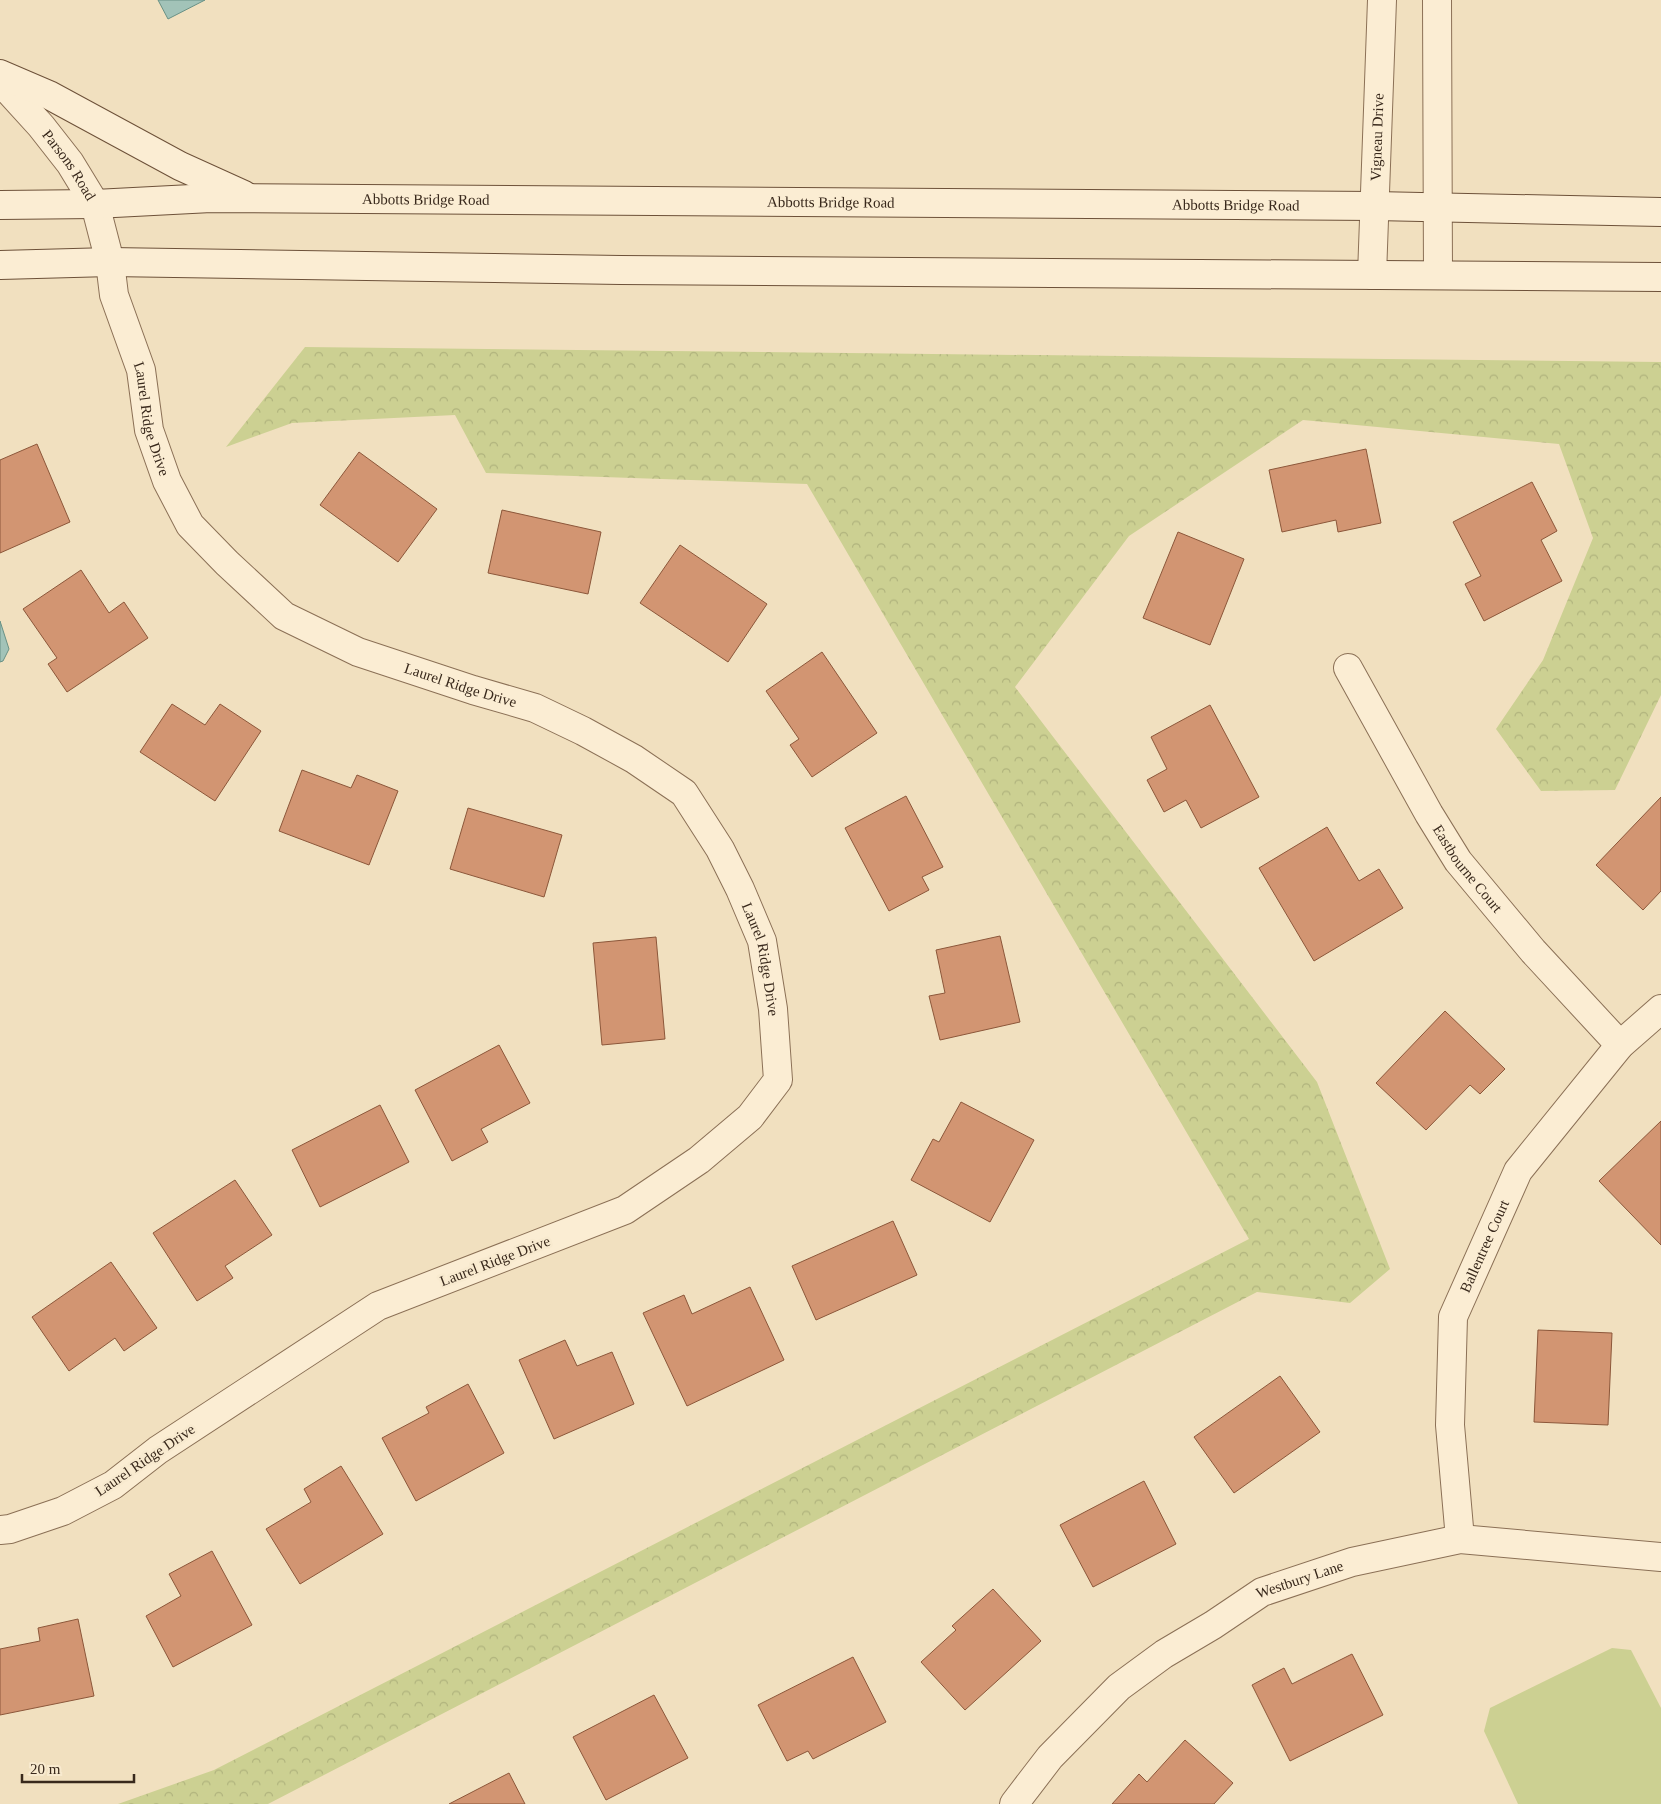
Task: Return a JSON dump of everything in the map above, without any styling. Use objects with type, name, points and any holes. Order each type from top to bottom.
[{"type":"street","name":"Vigneau Drive","points":[[1372,275],[1382,0]]},
{"type":"street","points":[[1437,0],[1438,274]]},
{"type":"street","points":[[0,74],[49,95],[180,166],[252,199]]},
{"type":"street","name":"Parsons Road","points":[[0,81],[70,163],[95,204],[110,262]]},
{"type":"street","name":"Abbotts Bridge Road","points":[[0,205],[95,204],[211,198],[1374,206],[1661,212]]},
{"type":"street","points":[[0,265],[110,262],[631,270],[1661,277]]},
{"type":"street","name":"Laurel Ridge Drive","points":[[0,1530],[10,1529],[63,1511],[113,1485],[158,1450],[378,1306],[625,1210],[700,1160],[750,1118],[778,1080],[773,1009],[762,941],[740,889],[720,849],[684,794],[634,759],[535,708],[472,690],[358,652],[284,616],[227,563],[190,525],[167,481],[149,430],[141,370],[114,295],[110,262]]},
{"type":"street","name":"Eastbourne Court","points":[[1348,668],[1429,814],[1458,861],[1533,950],[1620,1045]]},
{"type":"street","name":"Ballentree Court","points":[[1460,1538],[1450,1425],[1453,1317],[1518,1171],[1620,1045],[1661,1009]]},
{"type":"street","name":"Westbury Lane","points":[[1014,1804],[1050,1757],[1119,1687],[1164,1654],[1213,1625],[1262,1592],[1352,1562],[1460,1538],[1661,1557]]},
{"type":"green space","points":[[305,347],[1661,362],[1661,695],[1615,790],[1541,791],[1496,729],[1543,660],[1593,538],[1559,444],[1303,420],[1129,536],[1015,687],[1317,1082],[1390,1269],[1350,1303],[1257,1292],[268,1804],[118,1804],[214,1770],[1249,1239],[807,484],[486,473],[455,415],[292,423],[226,447]]},
{"type":"green space","points":[[1612,1648],[1631,1650],[1661,1708],[1661,1804],[1518,1804],[1484,1731],[1490,1708]]},
{"type":"water","points":[[158,0],[205,0],[168,19]]},
{"type":"water","points":[[0,621],[9,649],[3,661],[0,662]]},
{"type":"building","points":[[37,444],[70,522],[0,553],[0,460]]},
{"type":"building","points":[[1366,449],[1381,523],[1338,532],[1336,520],[1282,532],[1269,470]]},
{"type":"building","points":[[359,452],[437,509],[398,562],[320,505]]},
{"type":"building","points":[[1532,482],[1557,531],[1541,540],[1562,581],[1484,621],[1465,584],[1481,576],[1453,522]]},
{"type":"building","points":[[502,510],[601,532],[588,594],[488,573]]},
{"type":"building","points":[[1178,532],[1244,559],[1210,645],[1143,618]]},
{"type":"building","points":[[680,545],[767,604],[728,662],[640,603]]},
{"type":"building","points":[[81,570],[109,613],[124,602],[148,638],[67,692],[48,664],[57,658],[23,609]]},
{"type":"building","points":[[822,652],[877,733],[812,777],[790,745],[799,739],[766,691]]},
{"type":"building","points":[[172,704],[205,725],[220,704],[261,731],[215,801],[140,752]]},
{"type":"building","points":[[1210,705],[1259,797],[1201,828],[1186,800],[1164,812],[1147,780],[1167,769],[1151,737]]},
{"type":"building","points":[[302,770],[351,788],[357,775],[398,791],[369,865],[279,831]]},
{"type":"building","points":[[906,796],[943,867],[922,877],[929,890],[889,911],[845,828]]},
{"type":"building","points":[[1661,797],[1661,891],[1643,910],[1596,865]]},
{"type":"building","points":[[468,808],[562,835],[544,897],[450,869]]},
{"type":"building","points":[[1327,827],[1359,881],[1379,869],[1403,908],[1314,961],[1259,868]]},
{"type":"building","points":[[1000,936],[1020,1022],[940,1040],[929,996],[945,993],[936,950]]},
{"type":"building","points":[[656,937],[665,1039],[602,1045],[593,943]]},
{"type":"building","points":[[1445,1011],[1505,1069],[1480,1094],[1470,1085],[1426,1130],[1376,1083]]},
{"type":"building","points":[[499,1045],[530,1103],[481,1129],[488,1142],[452,1161],[415,1090]]},
{"type":"building","points":[[961,1102],[1034,1140],[990,1222],[911,1180],[933,1139],[939,1142]]},
{"type":"building","points":[[380,1105],[409,1162],[320,1207],[292,1150]]},
{"type":"building","points":[[1661,1121],[1661,1245],[1599,1181]]},
{"type":"building","points":[[235,1180],[272,1235],[225,1266],[233,1278],[197,1301],[153,1233]]},
{"type":"building","points":[[893,1221],[917,1275],[816,1320],[792,1266]]},
{"type":"building","points":[[111,1262],[157,1328],[124,1351],[115,1338],[69,1371],[32,1317]]},
{"type":"building","points":[[750,1287],[784,1360],[687,1406],[643,1313],[684,1295],[692,1314]]},
{"type":"building","points":[[1538,1330],[1612,1333],[1608,1425],[1534,1422]]},
{"type":"building","points":[[565,1340],[577,1366],[612,1352],[634,1404],[554,1439],[519,1360]]},
{"type":"building","points":[[1280,1376],[1320,1432],[1234,1493],[1194,1437]]},
{"type":"building","points":[[468,1384],[504,1453],[416,1501],[382,1438],[429,1413],[426,1407]]},
{"type":"building","points":[[341,1466],[383,1534],[300,1584],[266,1529],[311,1502],[304,1489]]},
{"type":"building","points":[[1144,1481],[1176,1544],[1093,1587],[1060,1525]]},
{"type":"building","points":[[212,1551],[252,1625],[173,1667],[146,1616],[181,1596],[169,1574]]},
{"type":"building","points":[[993,1589],[1041,1641],[965,1710],[921,1662],[956,1630],[952,1626]]},
{"type":"building","points":[[78,1619],[94,1696],[0,1715],[0,1649],[40,1641],[38,1628]]},
{"type":"building","points":[[1352,1654],[1383,1715],[1290,1761],[1252,1685],[1284,1668],[1292,1684]]},
{"type":"building","points":[[853,1657],[886,1722],[813,1759],[808,1751],[787,1761],[758,1705]]},
{"type":"building","points":[[654,1695],[688,1758],[606,1800],[573,1737]]},
{"type":"building","points":[[1185,1740],[1233,1783],[1214,1804],[1112,1804],[1139,1774],[1147,1782]]},
{"type":"building","points":[[509,1773],[525,1804],[449,1804]]}]
